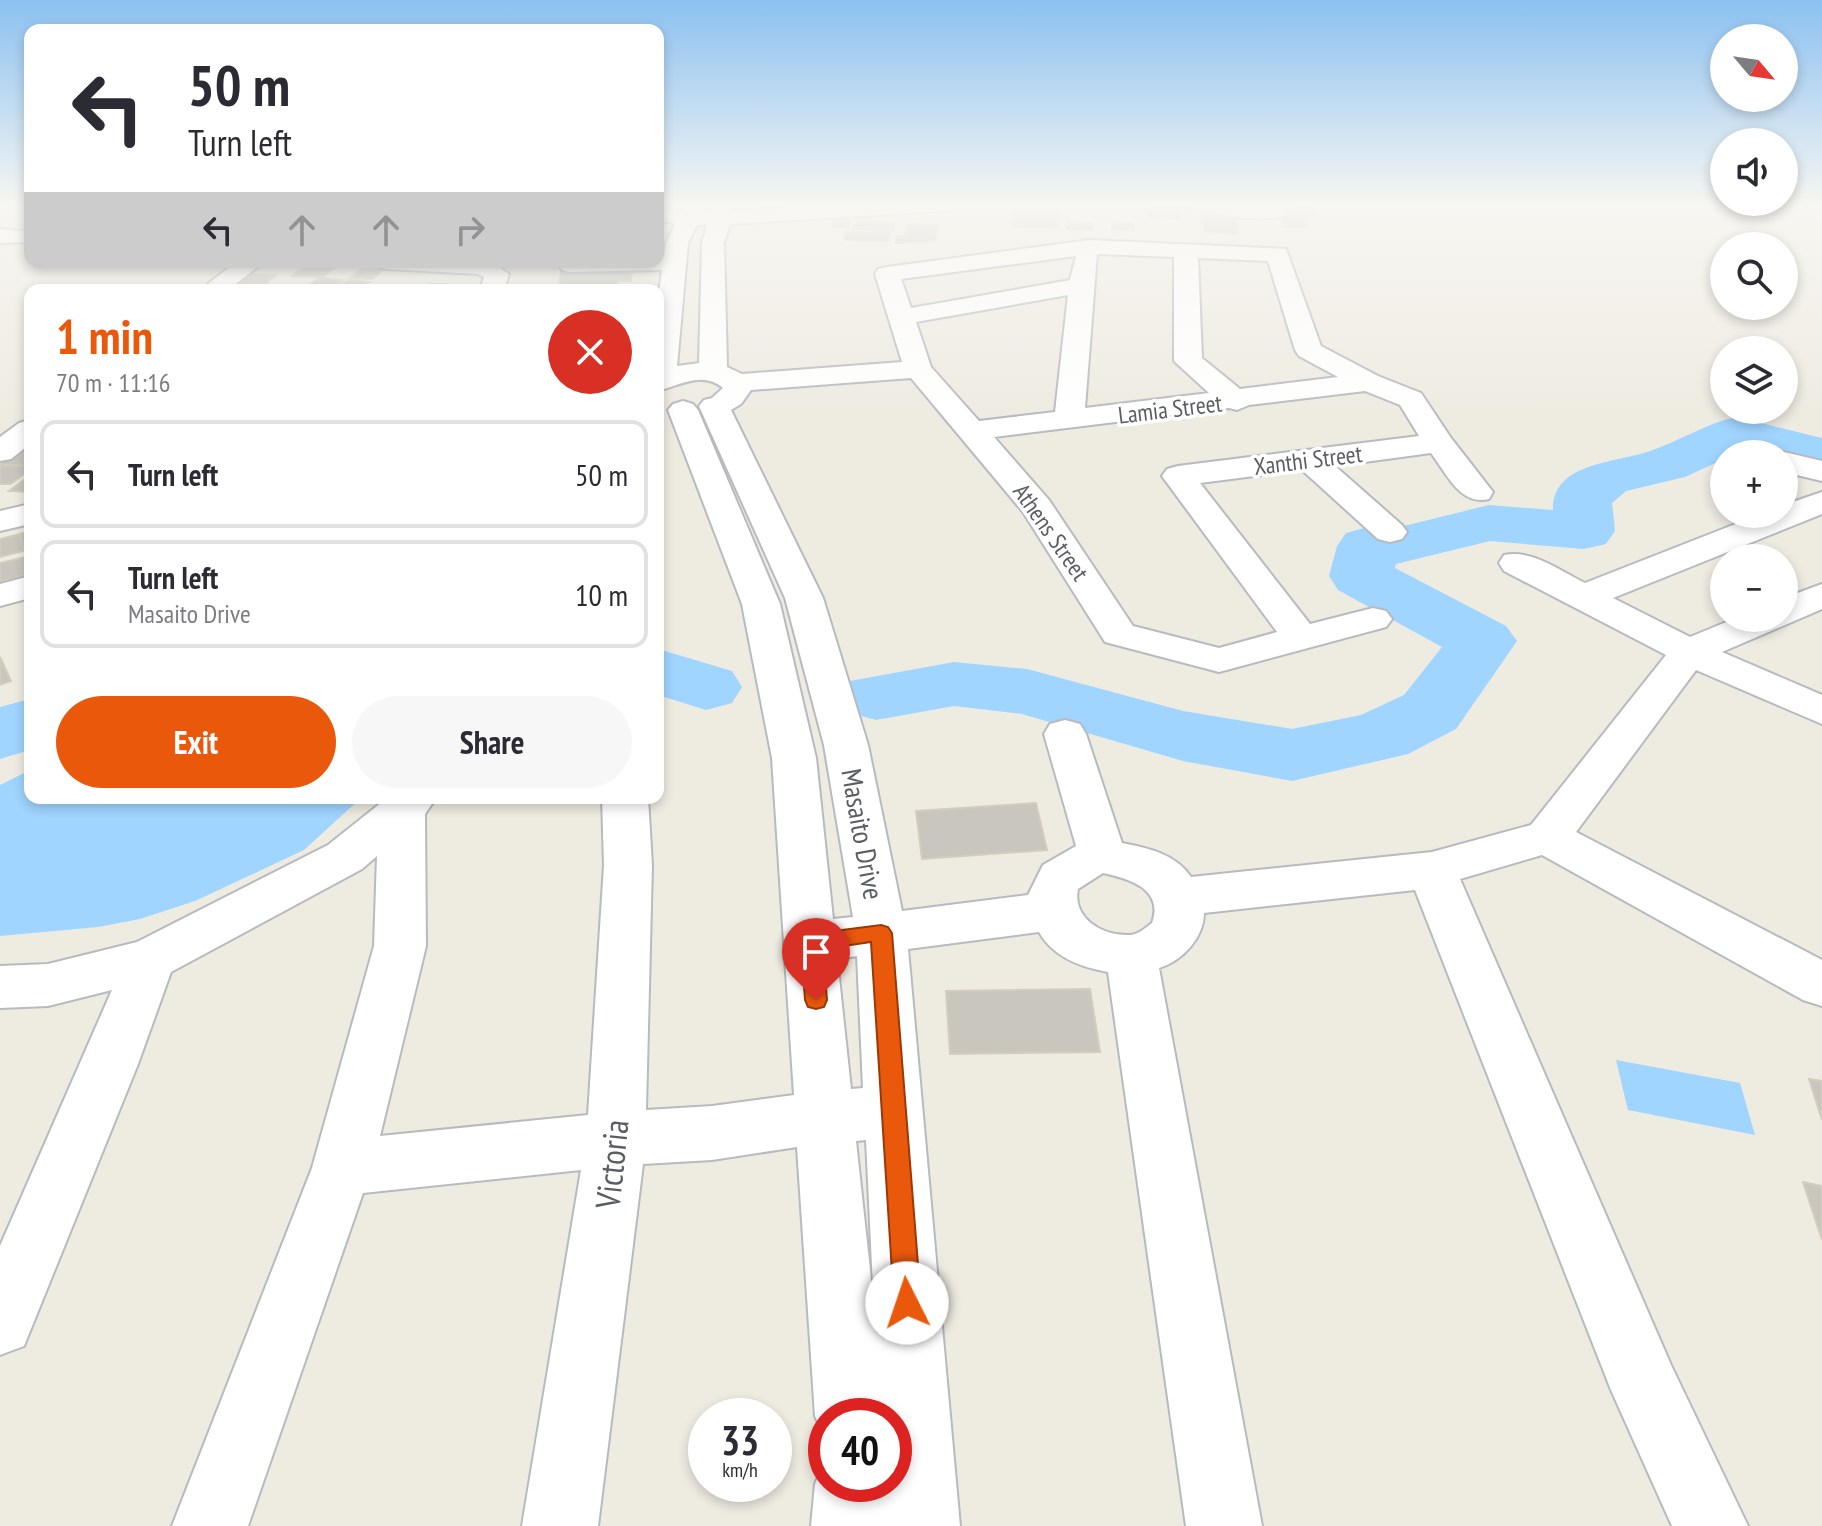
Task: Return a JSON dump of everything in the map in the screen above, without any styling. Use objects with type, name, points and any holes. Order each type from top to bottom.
[{"type":"street","name":"Masaito Drive","points":[[664,322],[668,274]]},
{"type":"street","name":"Masaito Drive","points":[[708,274],[689,391],[761,604],[794,758],[848,1398]]},
{"type":"street","name":"Athens Street","points":[[887,274],[918,369],[1037,507],[1119,634],[1219,660],[1373,619]]},
{"type":"street","points":[[1069,421],[1084,274]]},
{"type":"street","points":[[1186,274],[1188,361],[1237,401]]},
{"type":"street","points":[[1285,274],[1309,350],[1368,382],[1411,399],[1439,443],[1477,492]]},
{"type":"street","points":[[903,317],[1081,285]]},
{"type":"street","name":"Masaito Drive","points":[[664,335],[689,391],[804,598],[846,745],[881,933],[922,1526]]},
{"type":"street","points":[[689,391],[918,369]]},
{"type":"street","name":"Lamia Street","points":[[971,431],[1237,401],[1368,382]]},
{"type":"street","points":[[0,452],[24,434]]},
{"type":"street","name":"Xanthi Street","points":[[1302,639],[1178,476],[1439,443]]},
{"type":"street","points":[[1310,460],[1390,532]]},
{"type":"street","points":[[1798,465],[1822,471]]},
{"type":"street","points":[[1583,597],[1822,502]]},
{"type":"street","points":[[0,521],[24,515]]},
{"type":"street","points":[[1517,563],[1689,652],[1822,711]]},
{"type":"street","points":[[0,595],[24,589]]},
{"type":"street","points":[[1798,606],[1822,595]]},
{"type":"street","points":[[1180,897],[1432,870],[1547,837],[1689,652],[1736,632]]},
{"type":"street","points":[[1065,734],[1103,856]]},
{"type":"street","name":"Victoria","points":[[560,1526],[616,1139],[628,865],[625,804]]},
{"type":"street","points":[[0,987],[48,985],[150,959],[345,857],[407,805]]},
{"type":"street","points":[[210,1526],[342,1168],[400,946],[407,805]]},
{"type":"street","points":[[1547,837],[1822,985]]},
{"type":"street","points":[[1103,856],[1127,858],[1150,866],[1168,879],[1180,897],[1182,917],[1174,935],[1155,948],[1131,955],[1105,953],[1082,944],[1063,928],[1053,911],[1053,891],[1061,874],[1080,861],[1103,856]]},
{"type":"street","points":[[1432,870],[1646,1390],[1710,1526]]},
{"type":"street","points":[[811,942],[1053,911]]},
{"type":"street","points":[[1131,955],[1224,1526]]},
{"type":"street","points":[[0,1322],[110,1064],[150,959]]},
{"type":"street","points":[[342,1168],[616,1139],[712,1133],[825,1117],[894,1112]]},
{"type":"street","points":[[849,1526],[851,1502]]},
{"type":"water","points":[[24,773],[24,804],[354,804],[304,850],[195,901],[140,919],[98,927],[0,936],[0,785]]},
{"type":"water","points":[[1616,1060],[1740,1083],[1755,1135],[1628,1110]]},
{"type":"building","points":[[249,274],[276,275],[265,284],[238,284]]},
{"type":"building","points":[[294,274],[326,274],[322,277],[292,276]]},
{"type":"building","points":[[355,274],[378,274],[372,279],[350,278]]},
{"type":"building","points":[[561,274],[632,274],[631,281],[618,281],[618,284],[559,284]]},
{"type":"building","points":[[319,278],[343,280],[337,284],[310,284]]},
{"type":"building","points":[[349,280],[369,282],[366,284],[342,284]]},
{"type":"building","points":[[21,448],[24,448],[24,466],[0,465]]},
{"type":"building","points":[[0,465],[24,466],[24,474],[11,484],[0,484]]},
{"type":"building","points":[[24,480],[24,492],[9,491]]},
{"type":"building","points":[[24,533],[23,551],[20,534]]},
{"type":"building","points":[[20,534],[23,551],[0,557],[0,539]]},
{"type":"building","points":[[24,557],[24,576],[0,582],[0,563]]},
{"type":"building","points":[[0,657],[11,681],[0,685]]},
{"type":"building","points":[[1036,803],[1047,850],[922,859],[916,811]]},
{"type":"building","points":[[1090,989],[1100,1052],[950,1054],[946,991]]},
{"type":"building","points":[[1809,1079],[1822,1081],[1822,1120]]},
{"type":"building","points":[[1803,1182],[1822,1186],[1822,1240]]},
{"type":"waterway","points":[[876,697],[954,684],[1027,692],[1183,736],[1292,755],[1381,736],[1430,712],[1482,641],[1361,576],[1368,546],[1405,545],[1489,523],[1584,531],[1582,498],[1606,478],[1665,465],[1736,433],[1787,449],[1822,455]]},
{"type":"waterway","points":[[664,673],[706,687]]},
{"type":"waterway","points":[[0,734],[24,725]]},
{"type":"route","points":[[816,1000],[811,942],[881,933],[907,1303]]}]
